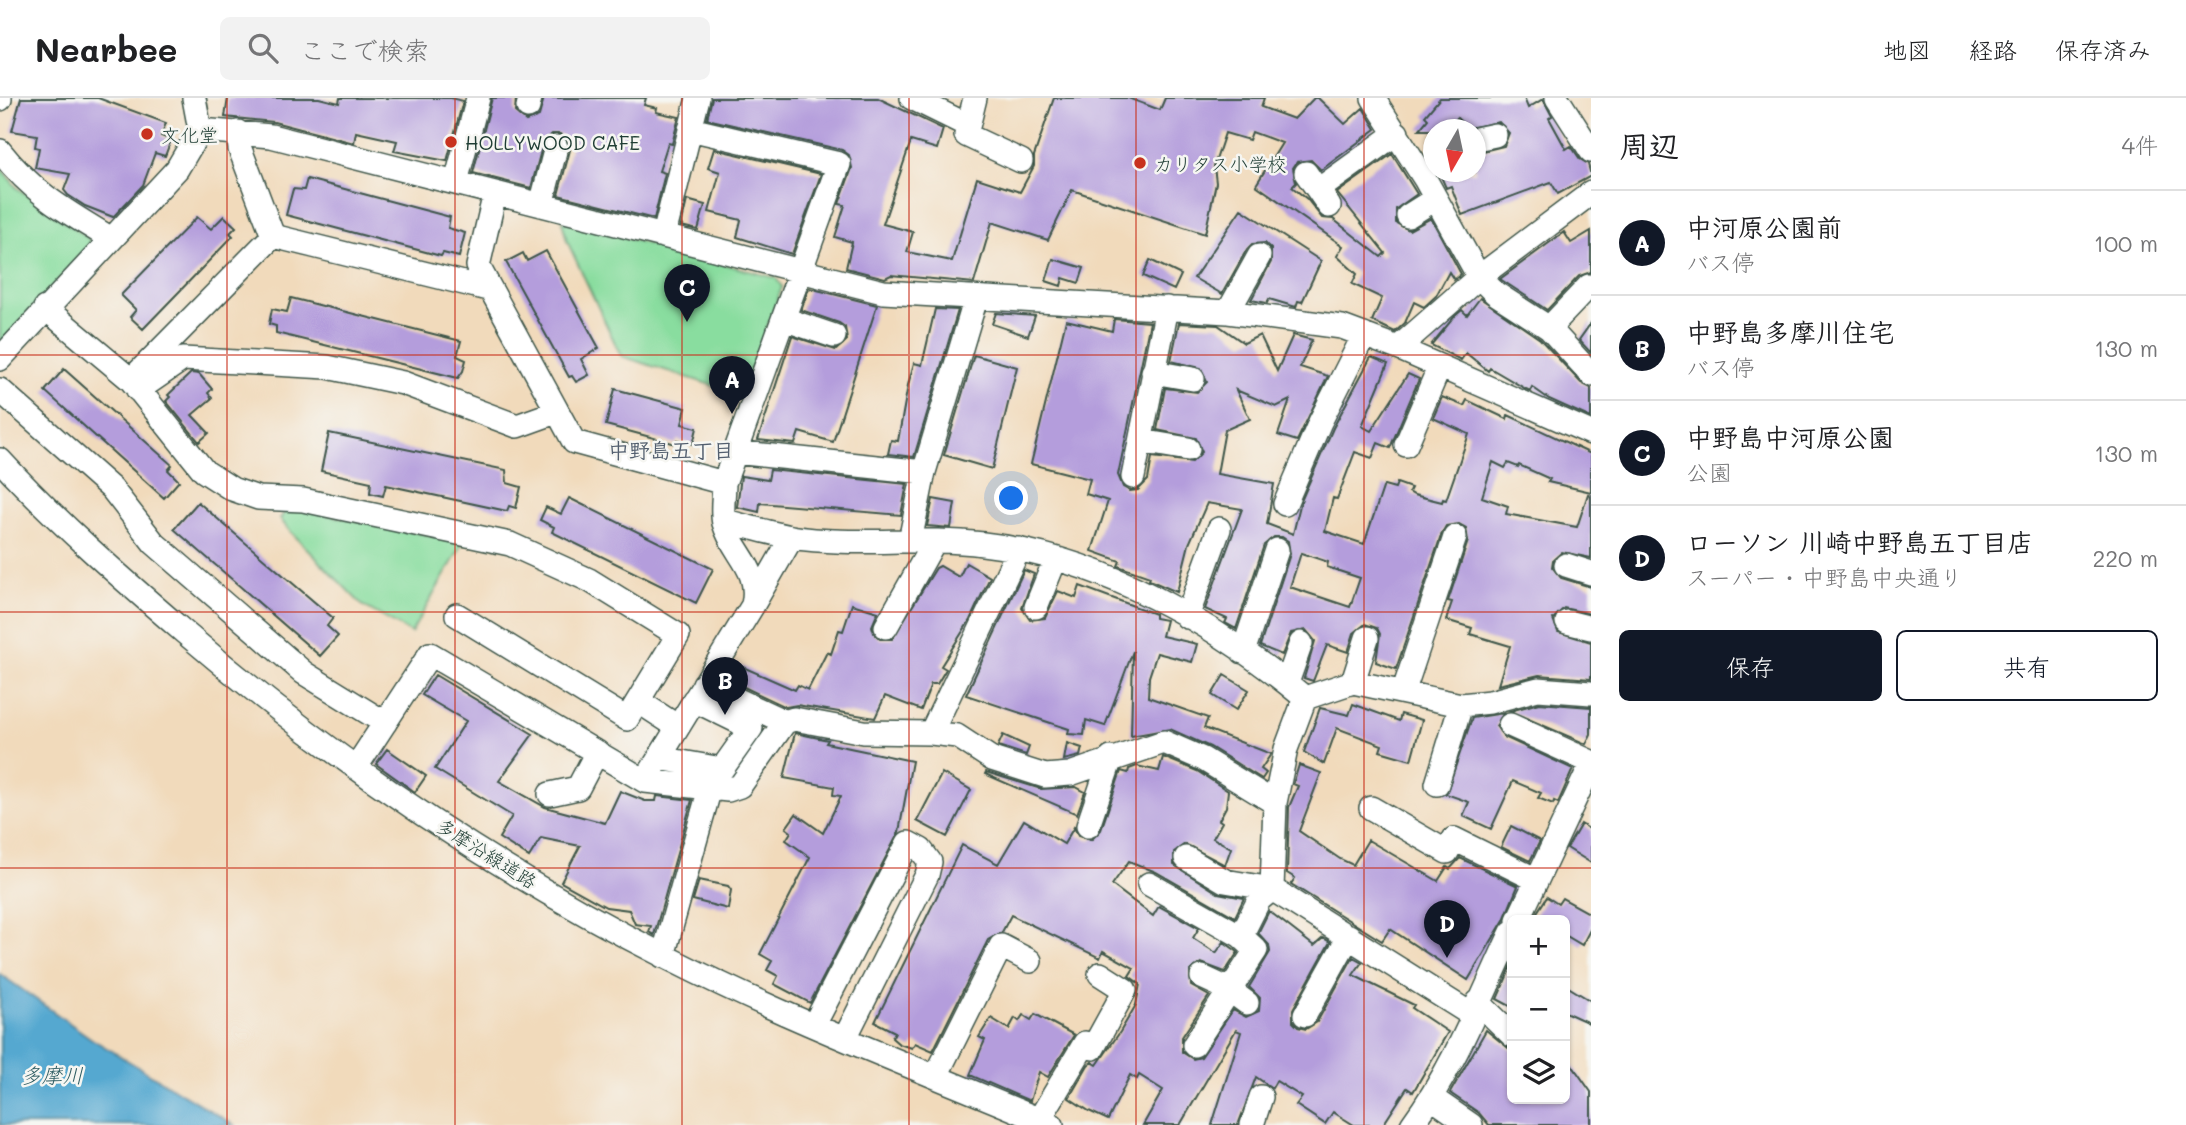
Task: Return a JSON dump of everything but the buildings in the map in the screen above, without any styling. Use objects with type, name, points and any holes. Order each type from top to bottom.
[{"type":"street","points":[[0,359],[177,169],[200,130],[194,98]]},
{"type":"street","points":[[456,182],[478,98]]},
{"type":"street","points":[[664,235],[698,98]]},
{"type":"street","points":[[912,98],[967,125]]},
{"type":"street","points":[[975,98],[966,135],[1021,161]]},
{"type":"street","points":[[1374,98],[1423,170]]},
{"type":"street","points":[[1557,98],[1591,151]]},
{"type":"street","points":[[690,129],[839,164],[724,483],[724,521],[753,576],[756,590],[753,605]]},
{"type":"street","points":[[200,130],[271,136],[883,292],[1228,312],[1342,327],[1398,348],[1591,433]]},
{"type":"street","points":[[238,132],[240,149],[273,236]]},
{"type":"street","points":[[1318,189],[1397,133]]},
{"type":"street","points":[[541,205],[556,146]]},
{"type":"street","points":[[0,151],[23,180],[55,205],[110,238]]},
{"type":"street","points":[[1408,216],[1431,182],[1479,277],[1495,293],[1549,328],[1572,357],[1591,374]]},
{"type":"street","points":[[1398,348],[1479,277],[1591,193]]},
{"type":"street","points":[[495,194],[478,266],[488,289],[574,442],[724,483]]},
{"type":"street","points":[[273,236],[488,289]]},
{"type":"street","points":[[134,385],[273,236]]},
{"type":"street","points":[[1228,312],[1259,256]]},
{"type":"street","points":[[1549,328],[1589,286]]},
{"type":"street","points":[[910,541],[924,472],[976,298]]},
{"type":"street","points":[[45,308],[134,385],[204,471],[232,489],[258,498],[303,500],[510,544],[589,580],[678,635],[627,719],[457,615]]},
{"type":"street","points":[[1133,477],[1167,309]]},
{"type":"street","points":[[784,319],[834,336]]},
{"type":"street","points":[[1285,504],[1320,422],[1364,335]]},
{"type":"street","points":[[134,385],[183,359],[327,367],[403,383],[517,426],[556,412]]},
{"type":"street","points":[[1406,445],[1439,368]]},
{"type":"street","points":[[1153,372],[1193,379]]},
{"type":"street","points":[[0,390],[112,489],[154,543],[293,664],[385,723]]},
{"type":"street","points":[[1141,441],[1188,449]]},
{"type":"street","points":[[734,452],[748,456],[924,472]]},
{"type":"street","name":"多摩沿線道路","points":[[0,460],[39,503],[112,572],[254,692],[356,766],[497,862],[663,956],[814,1025],[1045,1122]]},
{"type":"street","points":[[724,521],[792,537],[981,543],[1055,560],[1146,592],[1242,652],[1305,698]]},
{"type":"street","points":[[1187,617],[1219,529]]},
{"type":"street","points":[[645,780],[792,537]]},
{"type":"street","points":[[1404,690],[1455,537]]},
{"type":"street","points":[[886,627],[934,542]]},
{"type":"street","points":[[931,733],[1019,550]]},
{"type":"street","points":[[1242,652],[1277,550]]},
{"type":"street","points":[[1036,607],[1055,560]]},
{"type":"street","points":[[1566,565],[1591,573]]},
{"type":"street","points":[[1567,622],[1591,628]]},
{"type":"street","points":[[1353,682],[1367,638]]},
{"type":"street","points":[[1287,683],[1301,643]]},
{"type":"street","points":[[356,766],[430,654],[645,780],[728,790],[740,786],[785,722],[794,719],[864,732],[957,736],[992,759],[1045,776],[1070,775],[1111,758],[1164,742],[1175,744],[1275,803]]},
{"type":"street","points":[[1305,698],[1353,682],[1404,690],[1461,705],[1490,702],[1538,689],[1591,693]]},
{"type":"street","points":[[699,692],[785,722]]},
{"type":"street","points":[[659,758],[722,769],[751,728],[699,692]]},
{"type":"street","points":[[1241,936],[1259,900],[1272,889],[1275,803],[1286,749],[1305,698]]},
{"type":"street","points":[[638,701],[678,727]]},
{"type":"street","points":[[1437,784],[1461,705]]},
{"type":"street","points":[[1520,735],[1591,763],[1520,915]]},
{"type":"street","points":[[550,794],[578,788],[597,752]]},
{"type":"street","points":[[1088,826],[1111,758]]},
{"type":"street","points":[[663,956],[710,788]]},
{"type":"street","points":[[1371,808],[1447,852],[1454,839],[1537,880]]},
{"type":"street","points":[[814,1025],[908,843],[921,850],[930,862],[927,875],[845,1038]]},
{"type":"street","points":[[1186,858],[1225,881],[1272,889],[1475,1009],[1507,1031]]},
{"type":"street","points":[[1151,893],[1241,936],[1256,950],[1228,989],[1194,1045]]},
{"type":"street","points":[[1304,1015],[1349,936]]},
{"type":"street","points":[[1412,1125],[1432,1098],[1507,942]]},
{"type":"street","points":[[936,1076],[1001,946],[1030,961]]},
{"type":"street","points":[[1045,1122],[1085,1043],[1093,1048],[1125,990],[1100,974]]},
{"type":"street","points":[[1202,977],[1228,989],[1247,1003]]},
{"type":"street","points":[[1252,1125],[1261,1097]]},
{"type":"street","points":[[1432,1098],[1471,1125]]},
{"type":"green space","points":[[0,167],[17,188],[88,238],[91,244],[0,344]]},
{"type":"green space","points":[[562,221],[776,278],[782,287],[742,395],[621,356],[567,241]]},
{"type":"green space","points":[[288,507],[464,542],[411,633],[362,605],[280,519]]},
{"type":"water","name":"多摩川","points":[[0,974],[92,1039],[234,1125],[0,1125]]},
{"type":"place","name":"文化堂","points":[[147,134]]},
{"type":"place","name":"HOLLYWOOD CAFE","points":[[451,142]]},
{"type":"place","name":"カリタス小学校","points":[[1140,163]]},
{"type":"place","name":"中野島中河原公園","points":[[687,322]]},
{"type":"place","name":"中河原公園前","points":[[732,414]]},
{"type":"place","name":"中野島多摩川住宅","points":[[725,715]]},
{"type":"place","name":"ローソン 川崎中野島五丁目店","points":[[1447,958]]},
{"type":"district","name":"中野島五丁目","points":[[671,449]]}]
